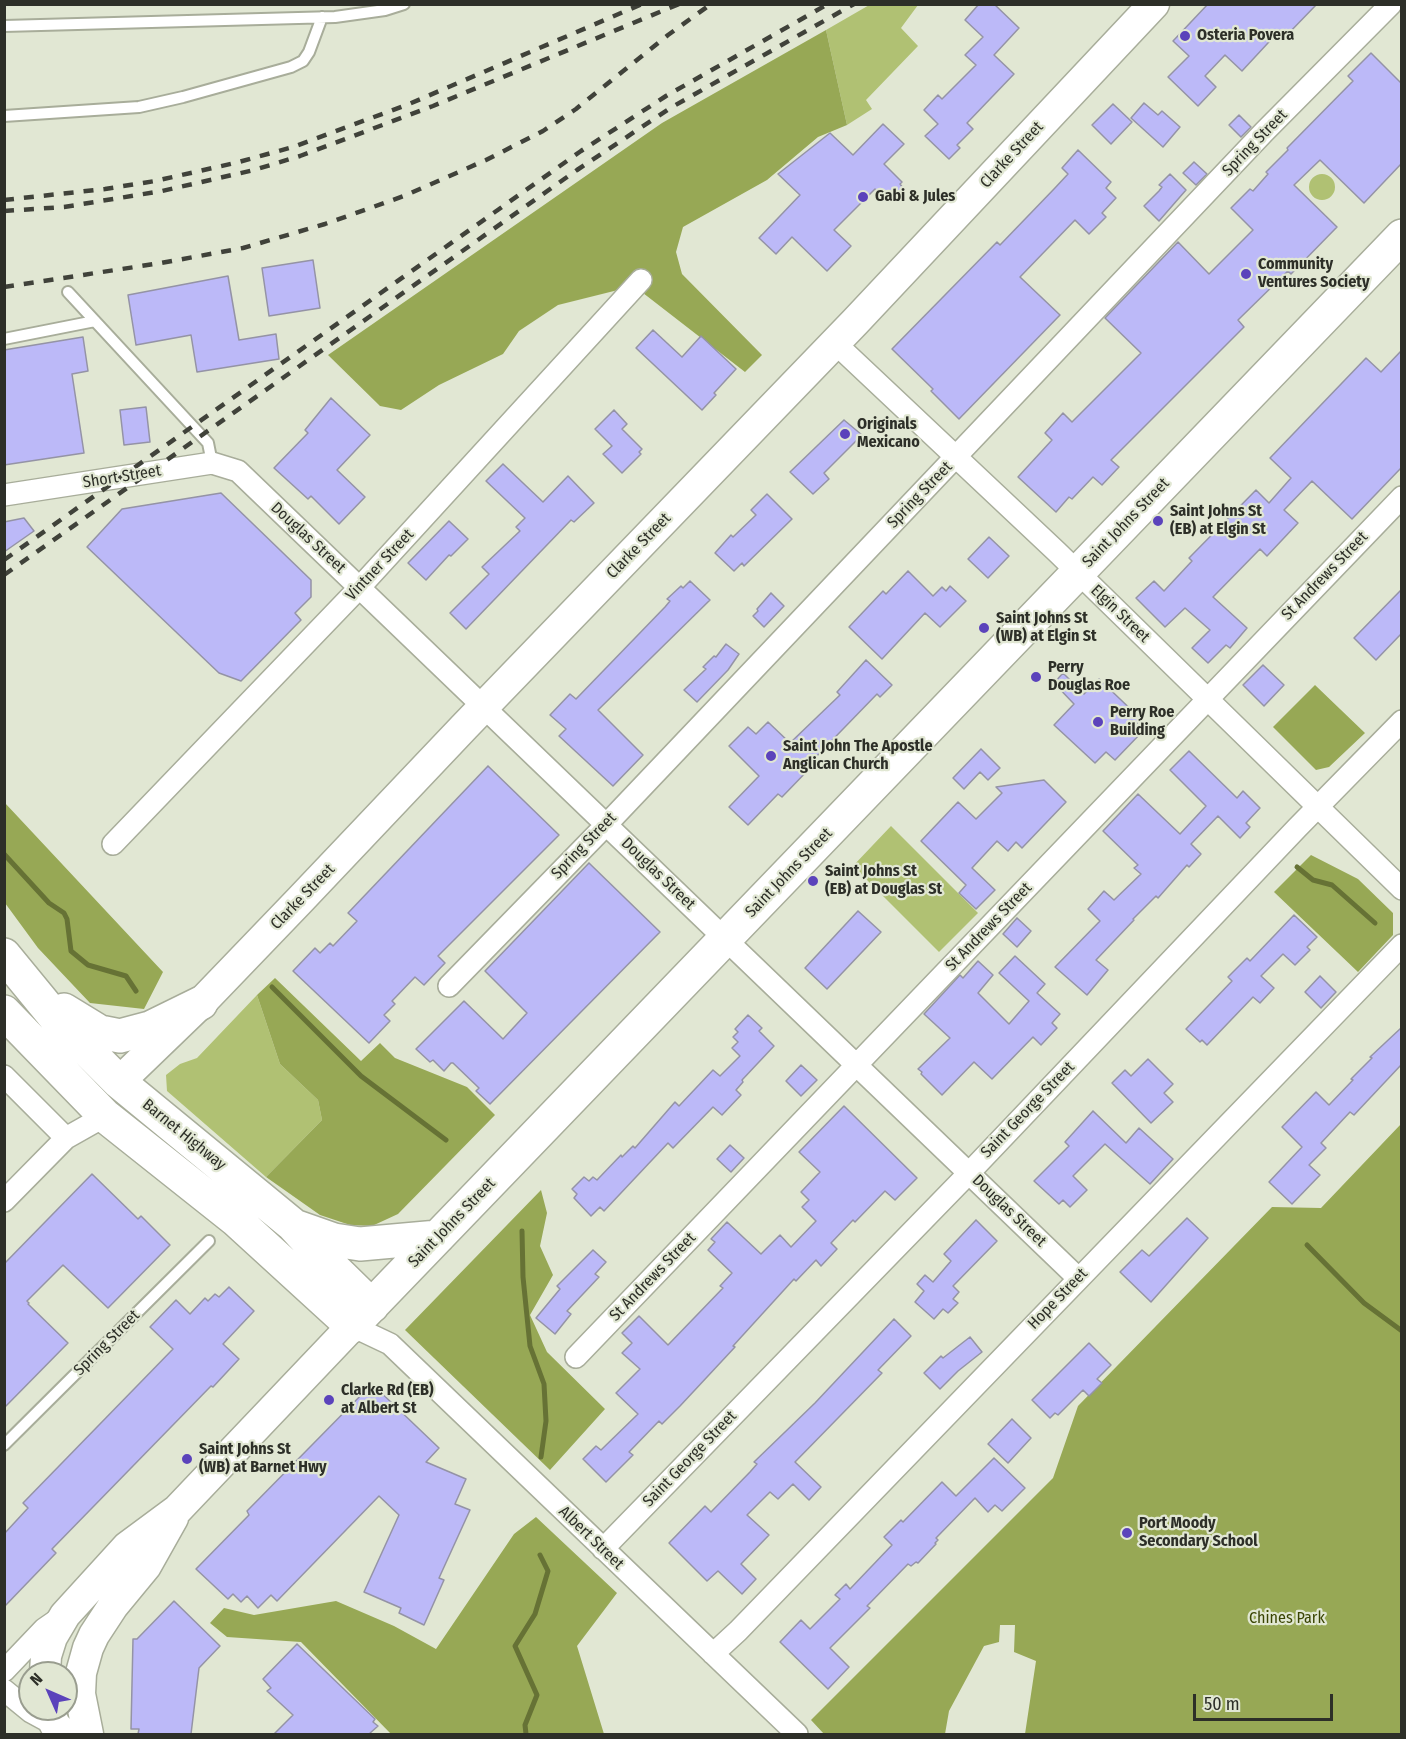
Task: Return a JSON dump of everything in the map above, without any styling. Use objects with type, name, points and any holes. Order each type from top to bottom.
[{"type":"main road","name":"Clarke Street","points":[[119,1082],[201,1003],[835,343],[1154,4]]},
{"type":"main road","name":"Saint Johns Street","points":[[65,1615],[126,1547],[177,1510],[1401,236]]},
{"type":"main road","name":"Barnet Highway","points":[[4,955],[65,1028],[119,1082],[293,1225],[326,1262],[362,1316]]},
{"type":"main road","points":[[39,996],[100,1032],[120,1036],[150,1028],[201,1003]]},
{"type":"main road","name":"Barnet Highway","points":[[4,1012],[105,1116],[362,1316]]},
{"type":"main road","points":[[79,1089],[108,1086],[119,1082]]},
{"type":"main road","points":[[293,1225],[334,1240],[353,1244],[438,1237]]},
{"type":"main road","name":"Saint Johns Street","points":[[88,1734],[80,1694],[81,1673],[88,1648],[107,1614],[146,1566],[177,1510]]},
{"type":"main road","points":[[46,1661],[52,1637],[65,1615]]},
{"type":"street","name":"Spring Street","points":[[449,986],[606,825],[1264,132],[1391,4]]},
{"type":"street","name":"Vintner Street","points":[[113,843],[360,587],[641,280]]},
{"type":"street","name":"Elgin Street","points":[[835,343],[1077,573],[1401,889]]},
{"type":"street","name":"Short Street","points":[[4,495],[212,463],[238,471]]},
{"type":"street","name":"Douglas Street","points":[[238,471],[1078,1278]]},
{"type":"street","name":"St Andrews Street","points":[[576,1357],[1401,497]]},
{"type":"street","name":"Saint George Street","points":[[603,1549],[969,1173],[1401,721]]},
{"type":"street","name":"Hope Street","points":[[713,1654],[738,1631],[1401,945]]},
{"type":"street","points":[[4,1076],[66,1138]]},
{"type":"street","points":[[4,1201],[66,1138],[105,1116]]},
{"type":"street","name":"Albert Street","points":[[362,1316],[797,1734]]},
{"type":"street","name":"Saint Johns Street","points":[[4,1671],[44,1629],[65,1615]]},
{"type":"street","points":[[4,1690],[31,1712],[56,1723]]},
{"type":"lane","points":[[4,26],[349,16],[404,4]]},
{"type":"lane","points":[[4,116],[139,106],[183,97],[291,67],[303,61],[309,52],[322,17]]},
{"type":"lane","points":[[68,292],[208,443],[212,463]]},
{"type":"lane","points":[[4,339],[95,321]]},
{"type":"lane","name":"Spring Street","points":[[4,1445],[209,1241]]},
{"type":"green space","points":[[871,4],[918,5],[901,28],[918,46],[866,100],[872,109],[847,125],[826,30]]},
{"type":"green space","points":[[826,30],[847,125],[818,137],[767,180],[683,227],[676,252],[682,274],[762,355],[745,372],[634,286],[558,305],[519,331],[503,354],[439,385],[401,410],[380,406],[328,355],[662,123]]},
{"type":"green space","points":[[1322,174],[1331,178],[1335,187],[1331,196],[1322,200],[1313,196],[1309,187],[1313,178]]},
{"type":"green space","points":[[1315,685],[1365,733],[1329,767],[1316,770],[1273,727]]},
{"type":"green space","points":[[5,803],[163,972],[144,1009],[90,1003],[38,948],[5,903]]},
{"type":"green space","points":[[891,826],[978,913],[939,952],[853,866]]},
{"type":"green space","points":[[1311,855],[1358,879],[1393,913],[1393,935],[1358,972],[1274,892]]},
{"type":"green space","points":[[275,978],[361,1061],[380,1043],[395,1058],[467,1087],[495,1115],[398,1214],[372,1226],[350,1225],[320,1215],[266,1177],[322,1120],[318,1100],[280,1064],[257,995]]},
{"type":"green space","points":[[257,995],[280,1064],[318,1100],[322,1120],[266,1177],[167,1091],[166,1075],[180,1064],[197,1058]]},
{"type":"green space","name":"Chines Park","points":[[1401,1124],[1401,1734],[1025,1734],[1036,1661],[1014,1652],[1015,1625],[1000,1625],[999,1642],[984,1646],[949,1711],[945,1734],[824,1734],[811,1720],[1053,1478],[1078,1406],[1272,1207],[1321,1208]]},
{"type":"green space","points":[[541,1190],[547,1213],[540,1246],[553,1275],[530,1315],[547,1352],[605,1409],[550,1470],[405,1330]]},
{"type":"green space","points":[[536,1517],[617,1593],[577,1646],[604,1734],[391,1734],[301,1642],[227,1637],[210,1623],[224,1608],[254,1615],[336,1601],[394,1626],[436,1649],[514,1534]]},
{"type":"building","points":[[979,4],[994,4],[1019,28],[994,55],[1014,74],[967,123],[973,129],[957,145],[960,148],[949,159],[925,136],[938,124],[924,110],[938,95],[942,99],[976,65],[965,55],[983,37],[965,20]]},
{"type":"building","points":[[1208,4],[1317,4],[1286,36],[1280,30],[1242,71],[1225,55],[1205,76],[1216,87],[1198,106],[1168,77],[1189,56],[1173,41]]},
{"type":"building","points":[[1371,53],[1401,83],[1401,164],[1364,203],[1320,160],[1294,185],[1337,227],[1291,274],[1288,271],[1238,320],[1244,327],[1111,460],[1119,467],[1102,485],[1093,477],[1072,499],[1069,497],[1056,512],[1018,477],[1052,440],[1045,433],[1063,413],[1072,422],[1141,353],[1105,318],[1178,242],[1209,274],[1253,230],[1231,208],[1250,189],[1253,191],[1268,174],[1266,172],[1288,150],[1287,148],[1353,81],[1348,76]]},
{"type":"building","points":[[1144,103],[1158,115],[1162,111],[1180,127],[1163,147],[1131,118]]},
{"type":"building","points":[[1113,104],[1132,122],[1111,144],[1092,125]]},
{"type":"building","points":[[1239,115],[1251,127],[1241,137],[1229,125]]},
{"type":"building","points":[[883,124],[904,144],[884,164],[902,182],[900,184],[903,188],[888,202],[875,189],[834,230],[851,246],[827,271],[792,237],[776,254],[759,238],[800,195],[778,174],[830,133],[853,155]]},
{"type":"building","points":[[1078,150],[1111,182],[1106,188],[1116,198],[1102,213],[1106,217],[1089,234],[1075,220],[1020,277],[1060,315],[959,419],[931,391],[933,389],[892,349],[997,242],[1000,245],[1054,189],[1068,174],[1062,168]]},
{"type":"building","points":[[1194,162],[1207,174],[1196,185],[1183,173]]},
{"type":"building","points":[[1170,174],[1186,190],[1159,221],[1144,206],[1159,191],[1162,187],[1159,185]]},
{"type":"building","points":[[313,260],[320,308],[269,316],[262,268]]},
{"type":"building","points":[[228,276],[239,340],[276,334],[279,359],[197,372],[191,335],[136,345],[128,295]]},
{"type":"building","points":[[653,330],[682,357],[701,336],[736,369],[702,410],[636,348]]},
{"type":"building","points":[[83,337],[88,371],[72,374],[84,453],[4,465],[4,350]]},
{"type":"building","points":[[1401,351],[1401,468],[1352,519],[1312,481],[1284,510],[1298,523],[1267,556],[1260,549],[1213,597],[1247,628],[1230,648],[1226,645],[1208,663],[1192,648],[1210,630],[1185,608],[1165,627],[1136,598],[1154,581],[1164,591],[1192,561],[1189,558],[1256,490],[1269,503],[1291,478],[1270,458],[1366,358],[1381,372]]},
{"type":"building","points":[[331,398],[370,435],[337,470],[365,497],[339,524],[311,496],[308,499],[274,468],[308,433],[305,430]]},
{"type":"building","points":[[146,407],[150,442],[124,445],[120,410]]},
{"type":"building","points":[[614,410],[627,424],[622,429],[642,449],[639,452],[641,454],[622,473],[603,454],[612,446],[595,429]]},
{"type":"building","points":[[844,420],[862,435],[824,473],[829,479],[813,494],[790,472]]},
{"type":"building","points":[[503,464],[543,502],[568,476],[594,503],[574,522],[571,520],[466,629],[450,613],[489,574],[482,567],[520,531],[516,527],[525,518],[486,481]]},
{"type":"building","points":[[221,493],[311,580],[311,597],[295,613],[301,620],[241,681],[219,673],[87,547],[122,509]]},
{"type":"building","points":[[767,494],[792,519],[744,566],[742,563],[734,571],[715,553],[731,535],[733,537],[756,515],[751,510]]},
{"type":"building","points":[[24,518],[34,531],[4,552],[4,522]]},
{"type":"building","points":[[449,521],[468,539],[451,556],[449,555],[426,580],[408,563]]},
{"type":"building","points":[[989,537],[1009,556],[988,578],[968,559]]},
{"type":"building","points":[[908,571],[933,596],[942,587],[946,591],[950,586],[966,601],[940,627],[925,613],[882,659],[849,627],[883,591],[886,594]]},
{"type":"building","points":[[690,581],[710,600],[598,710],[643,755],[613,786],[559,736],[566,729],[550,715],[570,694],[576,699],[665,607],[670,601],[667,599]]},
{"type":"building","points":[[1401,590],[1401,634],[1376,660],[1354,638]]},
{"type":"building","points":[[771,593],[784,606],[764,627],[753,616]]},
{"type":"building","points":[[726,644],[739,654],[728,670],[697,702],[684,690],[706,669],[703,667],[714,656],[716,657]]},
{"type":"building","points":[[866,660],[892,685],[880,697],[877,694],[810,763],[813,765],[782,797],[778,794],[748,825],[729,807],[759,776],[729,746],[748,727],[756,734],[768,722],[790,743],[840,695],[837,692]]},
{"type":"building","points":[[1263,665],[1284,685],[1264,706],[1243,685]]},
{"type":"building","name":"Perry Roe Building","points":[[1063,673],[1084,694],[1099,679],[1141,719],[1135,725],[1142,732],[1115,760],[1106,752],[1095,763],[1054,725],[1074,704],[1054,683]]},
{"type":"building","points":[[981,749],[1000,768],[988,780],[980,772],[964,789],[953,778]]},
{"type":"building","points":[[1189,751],[1237,798],[1243,791],[1260,808],[1246,823],[1250,827],[1240,838],[1218,816],[1191,844],[1201,854],[1189,867],[1187,865],[1158,898],[1156,896],[1133,919],[1096,960],[1108,970],[1087,995],[1055,967],[1100,921],[1088,909],[1104,891],[1114,900],[1141,874],[1134,868],[1138,865],[1103,831],[1138,794],[1180,834],[1206,806],[1170,770]]},
{"type":"building","points":[[488,766],[559,835],[438,956],[445,963],[424,985],[415,977],[392,1001],[395,1004],[384,1015],[390,1021],[369,1043],[293,971],[315,948],[320,953],[330,943],[333,946],[357,921],[348,913]]},
{"type":"building","points":[[1044,780],[1066,802],[1022,848],[1016,842],[1008,851],[997,841],[972,868],[995,890],[976,909],[959,893],[966,885],[921,841],[958,802],[976,819],[1002,793],[996,787]]},
{"type":"building","points":[[589,863],[660,932],[490,1104],[476,1091],[479,1088],[453,1063],[444,1071],[433,1060],[430,1062],[416,1049],[464,1001],[503,1039],[527,1013],[485,971]]},
{"type":"building","points":[[858,911],[881,932],[827,989],[805,968]]},
{"type":"building","points":[[1294,915],[1317,937],[1307,947],[1310,950],[1295,965],[1283,954],[1261,976],[1274,988],[1260,1003],[1253,997],[1207,1045],[1202,1040],[1200,1042],[1186,1029],[1232,981],[1228,977],[1247,958],[1250,961]]},
{"type":"building","points":[[1017,918],[1031,931],[1017,947],[1003,934]]},
{"type":"building","points":[[1015,956],[1045,984],[1037,993],[1060,1014],[1052,1023],[1057,1028],[1041,1045],[1033,1037],[992,1079],[974,1062],[942,1095],[918,1069],[950,1038],[924,1014],[960,975],[963,978],[978,961],[993,975],[978,993],[1009,1024],[1029,1001],[999,973]]},
{"type":"building","points":[[1320,976],[1336,992],[1321,1008],[1305,992]]},
{"type":"building","points":[[748,1015],[762,1028],[759,1031],[774,1046],[742,1080],[743,1082],[736,1090],[741,1095],[722,1115],[713,1107],[673,1148],[668,1143],[604,1211],[600,1207],[591,1216],[574,1198],[577,1194],[572,1189],[584,1177],[589,1181],[593,1177],[597,1180],[621,1155],[622,1157],[633,1146],[635,1148],[675,1102],[679,1106],[713,1070],[720,1076],[740,1056],[732,1048],[738,1042],[733,1037],[738,1032],[735,1029]]},
{"type":"building","points":[[1401,1028],[1401,1065],[1354,1115],[1350,1112],[1321,1143],[1326,1148],[1309,1165],[1320,1175],[1292,1204],[1269,1182],[1302,1147],[1282,1127],[1316,1092],[1329,1105],[1372,1058],[1370,1057]]},
{"type":"building","points":[[1148,1059],[1173,1084],[1164,1093],[1173,1102],[1151,1123],[1112,1083],[1125,1070],[1131,1076]]},
{"type":"building","points":[[801,1065],[817,1080],[801,1096],[786,1081]]},
{"type":"building","points":[[844,1106],[917,1178],[895,1200],[885,1191],[855,1222],[853,1220],[831,1243],[837,1249],[821,1266],[816,1260],[796,1281],[794,1279],[680,1406],[662,1424],[659,1421],[629,1452],[633,1455],[606,1482],[583,1459],[596,1446],[601,1450],[638,1414],[616,1393],[640,1369],[622,1353],[632,1343],[622,1333],[639,1316],[668,1345],[723,1288],[720,1286],[732,1273],[708,1250],[715,1242],[711,1239],[727,1222],[761,1254],[780,1235],[791,1247],[816,1221],[802,1207],[809,1200],[801,1192],[820,1172],[799,1152]]},
{"type":"building","points":[[1093,1111],[1126,1143],[1139,1128],[1173,1159],[1150,1184],[1105,1144],[1073,1176],[1087,1190],[1070,1207],[1063,1200],[1059,1204],[1034,1181],[1069,1146],[1065,1142]]},
{"type":"building","points":[[730,1145],[744,1158],[731,1172],[717,1159]]},
{"type":"building","points":[[92,1174],[138,1219],[141,1216],[170,1245],[108,1308],[63,1265],[27,1301],[68,1343],[4,1408],[4,1264]]},
{"type":"building","points":[[1187,1218],[1208,1238],[1151,1302],[1120,1272],[1142,1250],[1149,1256]]},
{"type":"building","points":[[976,1220],[997,1241],[953,1286],[959,1292],[953,1299],[958,1303],[948,1313],[943,1309],[934,1319],[915,1302],[924,1291],[917,1284],[925,1275],[933,1282],[951,1261],[944,1254]]},
{"type":"building","points":[[593,1250],[606,1262],[595,1274],[599,1277],[567,1311],[571,1314],[555,1334],[536,1318],[560,1289],[557,1286]]},
{"type":"building","points":[[229,1287],[254,1311],[223,1344],[239,1359],[52,1549],[56,1553],[4,1607],[4,1534],[28,1508],[23,1503],[173,1349],[150,1327],[176,1300],[190,1314],[205,1298],[208,1301],[215,1294],[219,1297]]},
{"type":"building","points":[[894,1319],[911,1336],[878,1370],[882,1373],[795,1462],[821,1487],[809,1500],[793,1484],[778,1499],[770,1492],[747,1515],[769,1535],[741,1564],[756,1579],[742,1594],[718,1571],[707,1581],[669,1543],[705,1506],[711,1512],[757,1464],[754,1462],[815,1403]]},
{"type":"building","points":[[970,1337],[982,1352],[940,1389],[924,1373],[941,1356],[943,1358]]},
{"type":"building","points":[[1089,1343],[1111,1365],[1097,1379],[1102,1383],[1089,1396],[1083,1390],[1058,1415],[1055,1413],[1050,1418],[1032,1400]]},
{"type":"building","points":[[372,1384],[439,1448],[426,1462],[466,1479],[455,1504],[470,1510],[439,1578],[444,1580],[424,1625],[399,1613],[401,1608],[364,1592],[399,1515],[379,1496],[277,1601],[271,1595],[258,1608],[247,1596],[241,1602],[233,1594],[228,1599],[196,1569],[249,1515],[247,1511]]},
{"type":"building","points":[[1012,1419],[1031,1438],[1008,1463],[988,1444]]},
{"type":"building","points":[[994,1458],[1025,1488],[1002,1511],[995,1505],[988,1512],[975,1498],[936,1538],[938,1540],[936,1544],[918,1563],[911,1566],[908,1564],[867,1606],[870,1608],[830,1648],[849,1667],[828,1689],[780,1642],[801,1620],[810,1629],[840,1599],[835,1595],[846,1584],[850,1589],[892,1545],[884,1537],[901,1520],[903,1522],[942,1482],[956,1496]]},
{"type":"building","points":[[174,1601],[220,1646],[199,1668],[191,1734],[138,1734],[139,1729],[131,1729],[133,1639],[137,1639]]},
{"type":"building","points":[[297,1644],[375,1719],[373,1722],[378,1726],[369,1734],[274,1734],[293,1715],[267,1691],[271,1688],[263,1679]]},
{"type":"waterway","points":[[4,854],[49,903],[64,913],[67,919],[71,951],[88,965],[126,976],[136,991]]},
{"type":"waterway","points":[[1297,867],[1313,880],[1332,885],[1375,923]]},
{"type":"waterway","points":[[272,987],[361,1076],[446,1140]]},
{"type":"waterway","points":[[522,1231],[523,1277],[530,1346],[544,1384],[546,1421],[541,1457]]},
{"type":"waterway","points":[[1307,1245],[1364,1303],[1402,1331]]},
{"type":"waterway","points":[[526,1734],[525,1725],[537,1695],[515,1646],[535,1614],[548,1571],[540,1555]]},
{"type":"railway","points":[[4,200],[155,181],[293,147],[409,104],[642,4]]},
{"type":"railway","points":[[4,211],[64,207],[162,191],[254,170],[300,156],[433,106],[679,4]]},
{"type":"railway","points":[[4,287],[243,248],[325,224],[404,196],[486,160],[543,131],[576,109],[668,35],[711,4]]},
{"type":"railway","points":[[4,560],[581,151],[666,96],[828,4]]},
{"type":"railway","points":[[4,575],[577,170],[672,107],[854,4]]},
{"type":"place","name":"Osteria Povera","points":[[1185,36]]},
{"type":"place","name":"Gabi & Jules","points":[[863,197]]},
{"type":"place","name":"Community Ventures Society","points":[[1246,274]]},
{"type":"place","name":"Originals Mexicano","points":[[845,434]]},
{"type":"place","name":"Saint Johns St (EB) at Elgin St","points":[[1158,521]]},
{"type":"place","name":"Saint Johns St (WB) at Elgin St","points":[[984,628]]},
{"type":"place","name":"Perry Douglas Roe","points":[[1036,677]]},
{"type":"place","name":"Perry Roe Building","points":[[1098,722]]},
{"type":"place","name":"Saint John The Apostle Anglican Church","points":[[771,756]]},
{"type":"place","name":"Saint Johns St (EB) at Douglas St","points":[[813,881]]},
{"type":"place","name":"Clarke Rd (EB) at Albert St","points":[[329,1400]]},
{"type":"place","name":"Saint Johns St (WB) at Barnet Hwy","points":[[187,1459]]},
{"type":"place","name":"Port Moody Secondary School","points":[[1127,1533]]}]
